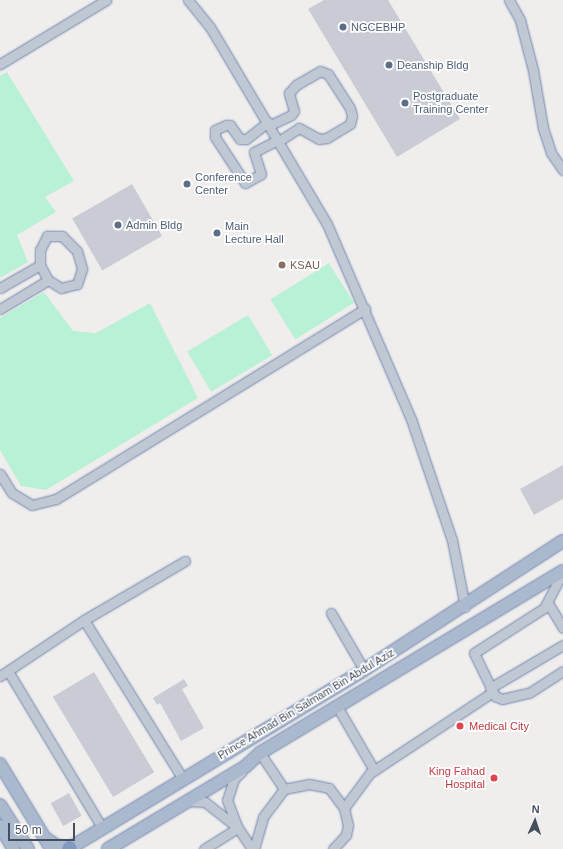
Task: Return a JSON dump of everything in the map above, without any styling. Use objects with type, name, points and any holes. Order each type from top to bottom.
[{"type":"main road","name":"Prince Ahmad Bin Salmam Bin Abdul Aziz","points":[[45,838],[57,846],[70,848],[364,670],[465,606],[563,541]]},
{"type":"main road","name":"Prince Ahmad Bin Salmam Bin Abdul Aziz","points":[[108,849],[246,766],[260,753],[338,708],[563,572]]},
{"type":"main road","points":[[327,691],[338,708]]},
{"type":"main road","points":[[0,764],[52,849]]},
{"type":"main road","points":[[0,805],[28,849]]},
{"type":"main road","points":[[0,826],[14,849]]},
{"type":"street","points":[[0,64],[106,0]]},
{"type":"street","points":[[188,0],[210,27],[279,140],[327,224],[366,309],[411,419],[449,532],[465,606]]},
{"type":"street","points":[[509,0],[520,20],[532,63],[542,128],[551,153],[563,170]]},
{"type":"street","points":[[320,71],[328,74],[350,108],[350,124],[327,138],[319,139],[299,128],[279,140],[254,152],[261,174],[245,183],[215,137],[215,130],[226,125],[230,125],[240,139],[246,139],[269,124],[291,115],[294,111],[289,93],[296,85],[320,71]]},
{"type":"street","points":[[47,236],[62,236],[77,251],[82,269],[77,284],[61,288],[48,280],[40,265],[40,250],[47,236]]},
{"type":"street","points":[[0,288],[40,265]]},
{"type":"street","points":[[0,309],[48,280]]},
{"type":"street","points":[[0,474],[12,493],[32,505],[56,499],[366,309]]},
{"type":"street","points":[[103,829],[4,673],[84,620],[185,561]]},
{"type":"street","points":[[563,572],[548,604],[474,653],[492,690],[502,699],[525,694],[563,671]]},
{"type":"street","points":[[548,604],[563,628]]},
{"type":"street","points":[[331,612],[364,670]]},
{"type":"street","points":[[84,620],[183,779]]},
{"type":"street","points":[[344,808],[374,770],[492,690],[563,645]]},
{"type":"street","points":[[338,708],[374,770]]},
{"type":"street","points":[[260,753],[284,790]]},
{"type":"street","points":[[246,766],[234,779],[227,800],[238,828],[253,849]]},
{"type":"street","points":[[253,849],[263,817],[284,790],[309,784],[329,788],[344,808],[348,825],[346,834],[333,849]]},
{"type":"street","points":[[186,801],[205,802],[238,828]]},
{"type":"street","points":[[204,849],[238,828]]},
{"type":"green space","points":[[7,72],[74,181],[45,197],[56,212],[17,235],[28,262],[0,278],[0,76]]},
{"type":"green space","points":[[329,263],[354,303],[295,339],[270,300]]},
{"type":"green space","points":[[44,292],[73,331],[96,333],[150,303],[198,398],[46,490],[21,486],[0,450],[0,318]]},
{"type":"green space","points":[[248,315],[272,355],[211,392],[187,352]]},
{"type":"building","points":[[324,0],[388,0],[460,119],[397,157],[308,9]]},
{"type":"building","points":[[132,184],[162,236],[102,270],[72,218]]},
{"type":"building","points":[[563,465],[563,499],[534,515],[520,489]]},
{"type":"building","points":[[94,672],[154,772],[113,797],[53,697]]},
{"type":"building","points":[[184,679],[188,686],[182,689],[204,728],[181,741],[160,703],[157,705],[153,698]]},
{"type":"building","points":[[69,793],[82,816],[63,826],[51,803]]},
{"type":"place","name":"NGCEBHP","points":[[343,27]]},
{"type":"place","name":"Deanship Bldg","points":[[389,65]]},
{"type":"place","name":"Postgraduate Training Center","points":[[405,103]]},
{"type":"place","name":"Conference Center","points":[[187,184]]},
{"type":"place","name":"Admin Bldg","points":[[118,225]]},
{"type":"place","name":"Main Lecture Hall","points":[[217,233]]},
{"type":"place","name":"KSAU","points":[[282,265]]},
{"type":"place","name":"Medical City","points":[[460,726]]},
{"type":"place","name":"King Fahad Hospital","points":[[494,778]]}]
